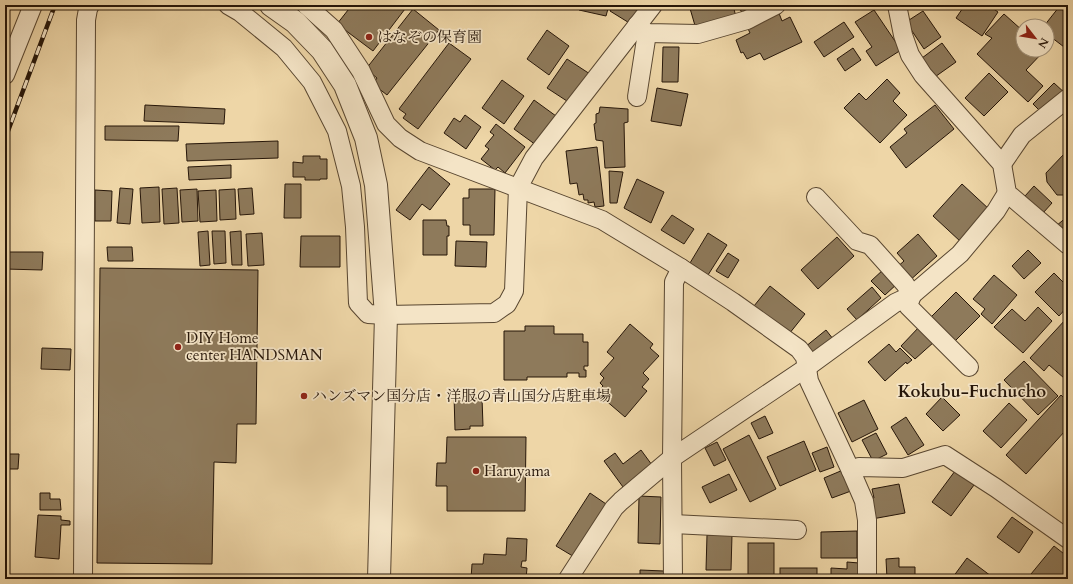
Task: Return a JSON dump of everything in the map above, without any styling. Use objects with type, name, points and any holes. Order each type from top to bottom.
[{"type":"street","points":[[5,75],[33,5]]},
{"type":"street","points":[[83,579],[86,20],[90,5]]},
{"type":"street","points":[[228,5],[240,12],[284,48],[312,82],[337,132],[351,186],[355,227],[358,303],[368,314],[386,315],[494,313],[507,304],[514,291],[518,188],[534,158],[642,29],[652,5]]},
{"type":"street","points":[[271,5],[295,22],[322,50],[345,84],[366,138],[376,185],[386,315],[379,579]]},
{"type":"street","points":[[306,5],[334,30],[362,71],[386,124],[400,138],[420,151],[602,220],[681,268],[799,349],[805,357],[809,381],[852,471],[864,501],[867,520],[867,579]]},
{"type":"street","points":[[642,29],[698,34],[747,20],[776,5]]},
{"type":"street","points":[[896,5],[903,35],[910,54],[923,75],[1002,164],[1007,193],[1068,245]]},
{"type":"street","points":[[637,97],[642,29]]},
{"type":"street","points":[[1002,164],[1022,135],[1068,98]]},
{"type":"street","points":[[568,579],[614,508],[672,458],[806,368],[895,303],[912,295],[960,254],[996,211],[1007,193]]},
{"type":"street","points":[[816,197],[857,241],[870,245],[905,284],[912,295]]},
{"type":"street","points":[[673,579],[672,458],[674,282],[681,268]]},
{"type":"street","points":[[912,295],[908,306],[968,367]]},
{"type":"street","points":[[852,471],[859,467],[903,468],[945,455],[996,488],[1068,539]]},
{"type":"street","points":[[673,524],[797,530]]},
{"type":"building","name":"はなぞの保育園","points":[[352,5],[408,5],[373,51],[337,24]]},
{"type":"building","points":[[580,5],[609,5],[606,16],[579,10]]},
{"type":"building","points":[[614,5],[643,5],[631,24],[610,11]]},
{"type":"building","points":[[689,5],[733,5],[736,17],[696,29]]},
{"type":"building","points":[[738,5],[766,5],[744,17]]},
{"type":"building","points":[[965,5],[988,5],[998,12],[982,36],[956,18]]},
{"type":"building","points":[[1059,7],[1068,14],[1068,50],[1055,40],[1055,18],[1050,18]]},
{"type":"building","points":[[777,8],[782,21],[790,17],[802,42],[764,60],[760,53],[747,59],[743,52],[741,53],[736,40],[750,33],[745,22]]},
{"type":"building","points":[[413,9],[439,30],[387,95],[373,84],[377,78],[366,69]]},
{"type":"building","points":[[874,10],[901,50],[876,66],[866,51],[872,47],[855,22]]},
{"type":"building","points":[[923,11],[941,37],[924,49],[906,22]]},
{"type":"building","points":[[1004,14],[1015,24],[1015,58],[1037,58],[1026,70],[1043,86],[1028,102],[977,54],[992,38],[985,34]]},
{"type":"building","points":[[844,22],[854,37],[824,57],[814,42]]},
{"type":"building","points":[[547,30],[569,46],[549,75],[527,59]]},
{"type":"building","points":[[449,43],[471,59],[418,129],[403,118],[406,114],[399,109]]},
{"type":"building","points":[[942,43],[956,62],[932,79],[918,61]]},
{"type":"building","points":[[663,47],[679,47],[678,82],[662,82]]},
{"type":"building","points":[[853,48],[861,60],[845,71],[837,59]]},
{"type":"building","points":[[567,59],[590,74],[570,103],[547,88]]},
{"type":"building","points":[[989,73],[1008,92],[984,116],[965,98]]},
{"type":"building","points":[[887,79],[900,93],[893,101],[907,115],[880,143],[844,108],[859,93],[866,100]]},
{"type":"building","points":[[502,80],[524,96],[504,124],[482,108]]},
{"type":"building","points":[[1054,83],[1067,95],[1046,117],[1033,104]]},
{"type":"building","points":[[657,88],[688,94],[681,126],[651,121]]},
{"type":"building","points":[[534,100],[556,116],[536,145],[514,129]]},
{"type":"building","points":[[145,105],[225,109],[224,124],[144,121]]},
{"type":"building","points":[[935,105],[954,129],[906,168],[890,147],[907,133],[904,129]]},
{"type":"building","points":[[600,107],[628,109],[628,122],[624,123],[625,167],[605,168],[603,141],[596,140],[594,124],[596,123],[596,114],[599,113]]},
{"type":"building","points":[[465,115],[481,127],[466,149],[444,133],[454,118],[460,122]]},
{"type":"building","points":[[496,124],[525,147],[505,173],[498,167],[495,170],[481,159],[489,149],[485,146],[494,135],[490,132]]},
{"type":"building","points":[[105,126],[179,126],[178,141],[105,140]]},
{"type":"building","points":[[278,141],[278,158],[187,161],[186,144]]},
{"type":"building","points":[[597,147],[604,206],[595,207],[594,202],[588,203],[588,200],[584,200],[583,194],[579,195],[577,183],[570,184],[566,151]]},
{"type":"building","points":[[1064,154],[1068,158],[1068,192],[1063,195],[1057,195],[1047,182],[1046,173]]},
{"type":"building","points":[[303,156],[320,156],[320,159],[327,159],[327,179],[305,180],[305,177],[293,177],[293,162],[303,163]]},
{"type":"building","points":[[231,165],[231,178],[189,180],[188,167]]},
{"type":"building","points":[[429,167],[450,184],[430,210],[422,204],[410,220],[396,210]]},
{"type":"building","points":[[609,171],[623,172],[617,203],[610,203]]},
{"type":"building","points":[[637,179],[664,192],[651,223],[624,208]]},
{"type":"building","points":[[285,184],[301,184],[301,218],[284,218]]},
{"type":"building","points":[[962,184],[990,210],[961,242],[933,216]]},
{"type":"building","points":[[1034,186],[1052,203],[1043,213],[1025,196]]},
{"type":"building","points":[[159,187],[160,222],[142,223],[140,188]]},
{"type":"building","points":[[120,188],[133,189],[130,224],[117,223]]},
{"type":"building","points":[[177,188],[179,223],[164,224],[162,189]]},
{"type":"building","points":[[252,188],[254,214],[240,215],[238,189]]},
{"type":"building","points":[[197,189],[198,221],[182,222],[180,190]]},
{"type":"building","points":[[235,189],[236,219],[220,220],[219,190]]},
{"type":"building","points":[[469,189],[495,189],[494,235],[470,235],[470,225],[463,225],[463,198],[469,198]]},
{"type":"building","points":[[95,190],[112,191],[111,221],[95,221]]},
{"type":"building","points":[[216,190],[217,221],[200,222],[198,191]]},
{"type":"building","points":[[672,215],[694,229],[684,244],[661,230]]},
{"type":"building","points":[[1068,216],[1068,237],[1056,226]]},
{"type":"building","points":[[423,220],[446,220],[447,226],[449,226],[449,236],[447,236],[447,255],[423,255]]},
{"type":"building","points":[[208,231],[210,265],[200,266],[198,232]]},
{"type":"building","points":[[212,231],[225,231],[226,263],[214,264]]},
{"type":"building","points":[[241,231],[242,265],[232,265],[230,232]]},
{"type":"building","points":[[262,233],[264,265],[248,266],[246,234]]},
{"type":"building","points":[[708,233],[727,245],[708,275],[690,263]]},
{"type":"building","points":[[918,234],[937,256],[908,282],[896,268],[904,261],[897,253]]},
{"type":"building","points":[[301,236],[340,236],[340,267],[300,267]]},
{"type":"building","points":[[837,237],[854,256],[818,289],[801,270]]},
{"type":"building","points":[[456,241],[487,242],[486,267],[455,266]]},
{"type":"building","points":[[107,247],[132,247],[133,261],[108,261]]},
{"type":"building","points":[[1028,250],[1041,263],[1024,279],[1012,266]]},
{"type":"building","points":[[5,252],[43,252],[42,270],[5,269]]},
{"type":"building","points":[[728,253],[739,260],[728,278],[716,271]]},
{"type":"building","name":"DIY Home center HANDSMAN","points":[[100,268],[258,270],[256,424],[237,424],[236,463],[214,462],[212,564],[97,563]]},
{"type":"building","points":[[884,269],[898,283],[885,295],[871,281]]},
{"type":"building","points":[[1054,273],[1068,287],[1068,306],[1059,316],[1035,292]]},
{"type":"building","points":[[994,275],[1017,295],[992,324],[981,314],[985,309],[973,299]]},
{"type":"building","points":[[770,286],[805,314],[789,334],[754,306]]},
{"type":"building","points":[[872,287],[881,298],[857,320],[847,309]]},
{"type":"building","points":[[956,292],[980,316],[953,343],[929,319]]},
{"type":"building","points":[[1038,307],[1052,321],[1023,353],[994,327],[1012,309],[1025,321]]},
{"type":"building","points":[[1066,319],[1068,320],[1068,374],[1064,378],[1049,365],[1044,371],[1030,358]]},
{"type":"building","points":[[630,324],[653,344],[650,348],[659,356],[643,373],[649,379],[642,387],[647,391],[625,417],[597,393],[603,386],[600,383],[604,378],[600,374],[614,358],[607,352]]},
{"type":"building","points":[[525,326],[554,326],[554,334],[583,334],[583,342],[588,342],[588,366],[584,366],[584,370],[586,370],[586,377],[579,377],[579,373],[567,373],[567,377],[527,377],[527,380],[504,380],[504,331],[525,331]]},
{"type":"building","points":[[920,326],[934,342],[915,359],[901,346]]},
{"type":"building","points":[[826,330],[837,344],[816,360],[805,347]]},
{"type":"building","points":[[889,344],[896,352],[900,348],[912,360],[907,364],[906,362],[885,381],[868,362]]},
{"type":"building","points":[[42,348],[71,349],[70,370],[41,369]]},
{"type":"building","points":[[1024,361],[1058,396],[1038,415],[1004,380]]},
{"type":"building","points":[[454,395],[470,395],[470,398],[482,398],[483,426],[470,426],[470,429],[455,430]]},
{"type":"building","points":[[1061,395],[1068,402],[1068,434],[1065,431],[1026,474],[1006,455]]},
{"type":"building","points":[[942,397],[960,415],[943,431],[926,414]]},
{"type":"building","points":[[864,400],[878,429],[852,442],[838,413]]},
{"type":"building","points":[[1009,403],[1027,420],[1001,448],[983,431]]},
{"type":"building","points":[[765,416],[773,433],[759,439],[751,423]]},
{"type":"building","points":[[906,417],[924,445],[908,455],[891,427]]},
{"type":"building","points":[[876,433],[887,454],[873,461],[862,440]]},
{"type":"building","points":[[749,435],[776,489],[750,502],[723,449]]},
{"type":"building","points":[[5,437],[9,437],[9,454],[19,454],[18,469],[5,469]]},
{"type":"building","points":[[447,437],[526,437],[525,511],[447,511],[447,486],[436,486],[437,463],[446,463]]},
{"type":"building","points":[[804,441],[816,470],[780,486],[767,457]]},
{"type":"building","points":[[717,442],[726,460],[714,466],[705,448]]},
{"type":"building","points":[[827,447],[834,467],[820,472],[812,453]]},
{"type":"building","points":[[641,450],[652,465],[623,487],[604,461],[615,453],[623,464]]},
{"type":"building","points":[[843,470],[851,491],[832,498],[824,478]]},
{"type":"building","points":[[955,471],[974,485],[951,516],[932,502]]},
{"type":"building","points":[[729,474],[737,490],[710,503],[702,487]]},
{"type":"building","points":[[899,484],[905,513],[872,519],[869,499],[874,498],[872,489]]},
{"type":"building","points":[[40,493],[50,493],[50,499],[60,499],[61,510],[40,510]]},
{"type":"building","points":[[590,493],[609,506],[576,558],[556,546]]},
{"type":"building","points":[[639,496],[661,497],[660,544],[638,543]]},
{"type":"building","points":[[38,515],[61,516],[61,520],[70,521],[70,525],[61,525],[59,559],[35,557]]},
{"type":"building","points":[[1012,517],[1033,532],[1019,553],[997,537]]},
{"type":"building","points":[[857,531],[857,558],[821,558],[821,532]]},
{"type":"building","points":[[707,535],[732,535],[731,570],[706,570]]},
{"type":"building","points":[[507,538],[527,539],[526,561],[522,561],[521,567],[527,568],[526,579],[471,579],[472,564],[483,564],[484,554],[506,555]]},
{"type":"building","points":[[748,543],[774,543],[774,579],[748,579]]},
{"type":"building","points":[[1054,546],[1068,557],[1068,576],[1066,579],[1038,579],[1031,574]]},
{"type":"building","points":[[899,558],[899,567],[915,567],[915,579],[887,579],[886,559]]},
{"type":"building","points":[[967,558],[995,579],[956,579],[953,577]]},
{"type":"building","points":[[847,562],[859,563],[859,579],[831,579],[831,568],[847,569]]},
{"type":"building","points":[[780,568],[817,568],[817,579],[780,579]]},
{"type":"building","points":[[640,570],[664,571],[663,579],[640,579]]},
{"type":"building","points":[[717,576],[736,576],[735,579],[717,579]]},
{"type":"waterway","points":[[5,12],[8,5]]},
{"type":"railway","points":[[5,139],[55,5]]},
{"type":"place","name":"はなぞの保育園","points":[[369,37]]},
{"type":"place","name":"DIY Home center HANDSMAN","points":[[178,347]]},
{"type":"place","name":"ハンズマン国分店・洋服の青山国分店駐車場","points":[[304,396]]},
{"type":"place","name":"Haruyama","points":[[476,471]]},
{"type":"district","name":"Kokubu-Fuchucho","points":[[972,391]]}]
